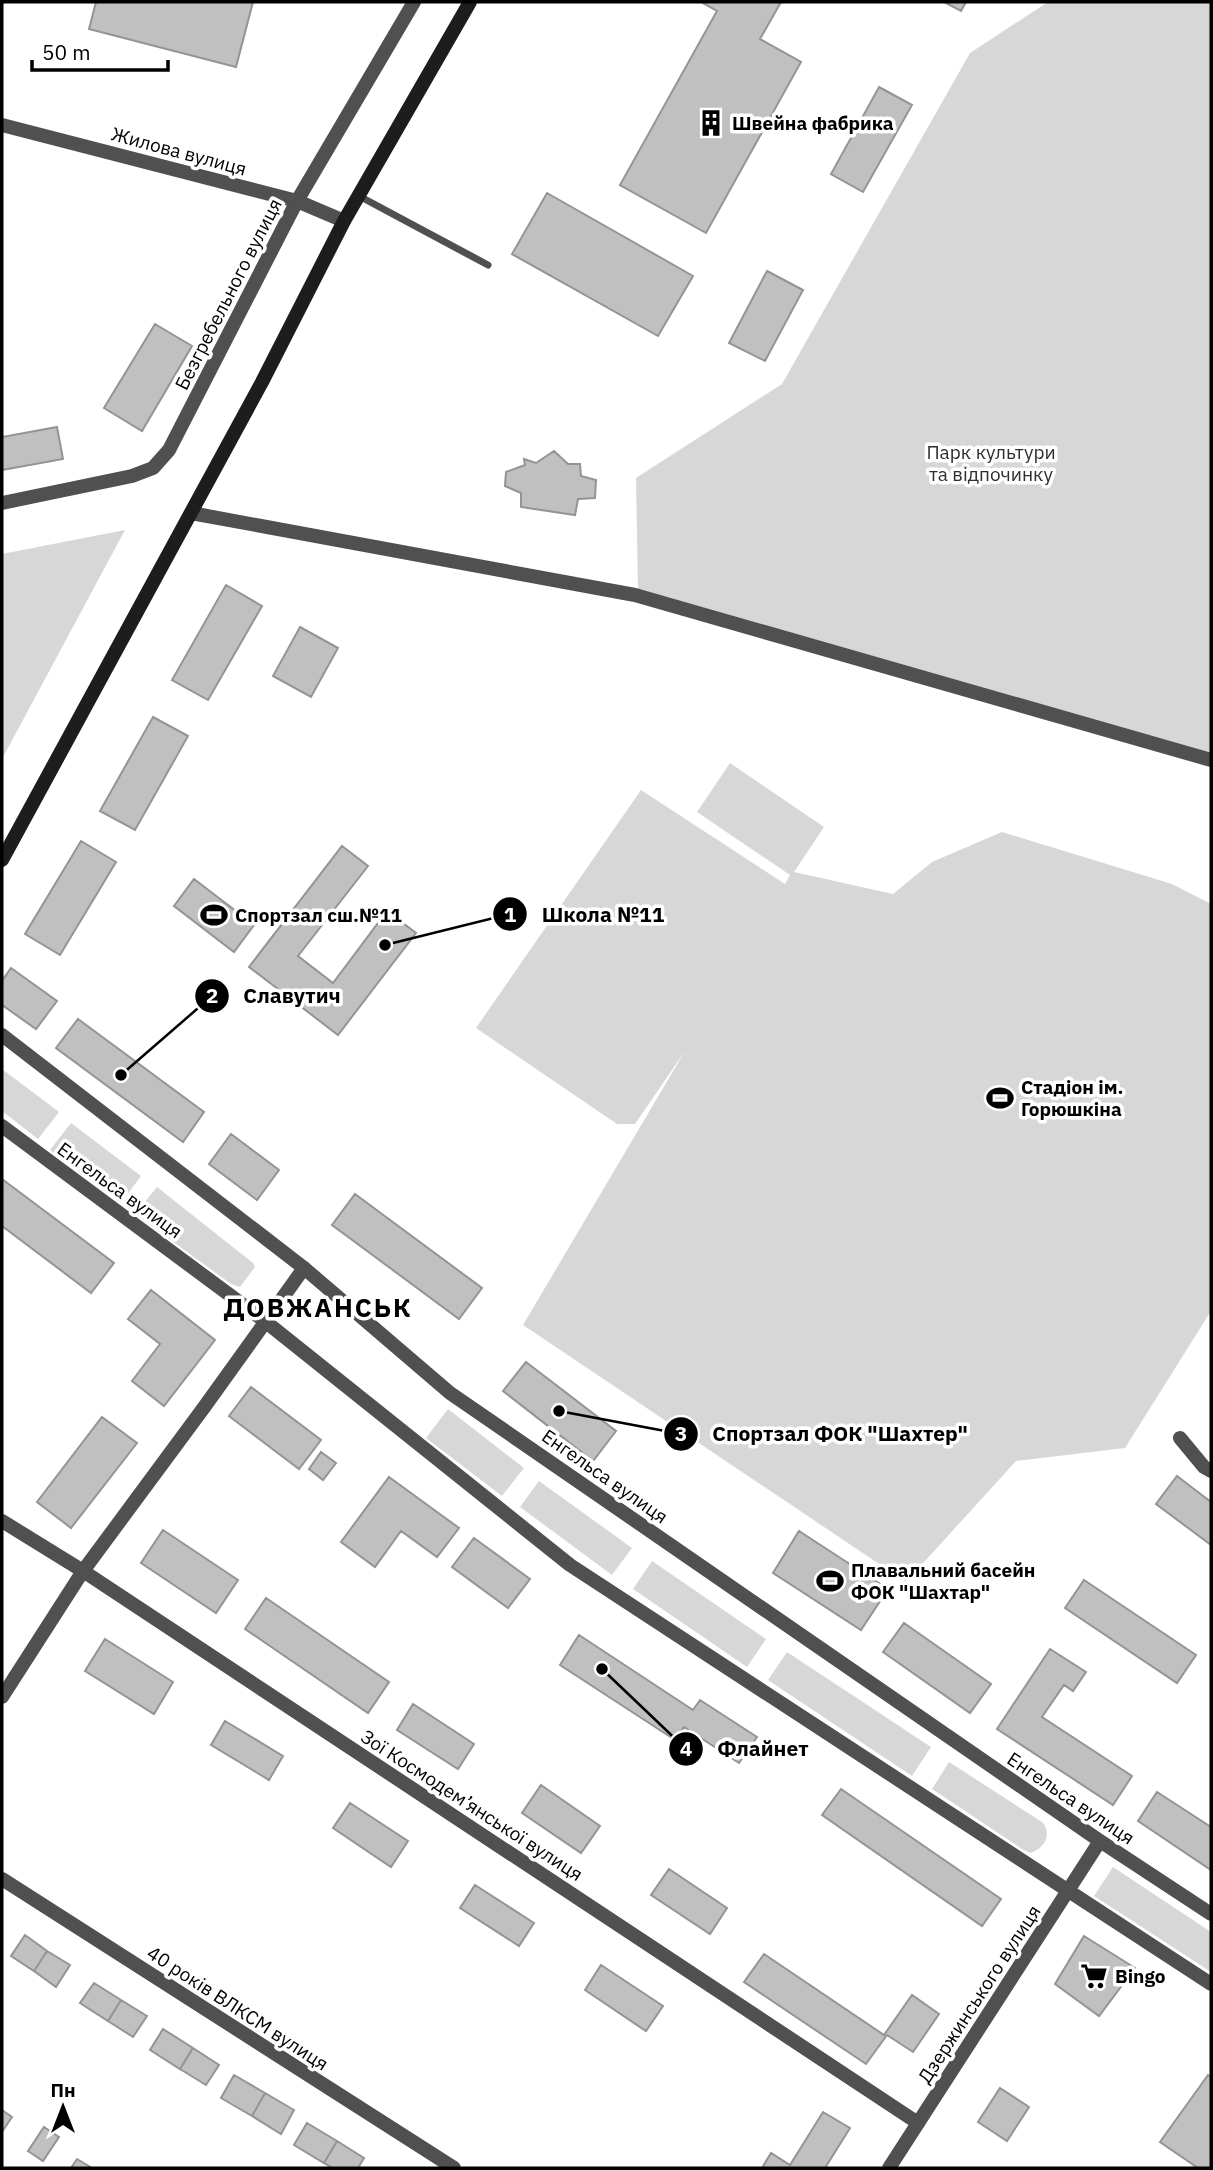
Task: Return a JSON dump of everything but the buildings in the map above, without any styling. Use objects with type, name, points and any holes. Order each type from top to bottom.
[{"type":"main road","points":[[2,860],[262,382],[344,221],[470,2]]},
{"type":"street","name":"Безгребельного вулиця","points":[[2,503],[132,476],[153,468],[169,450],[296,201],[414,2]]},
{"type":"street","name":"Жилова вулиця","points":[[2,125],[296,201],[344,221]]},
{"type":"street","points":[[191,513],[635,595],[1211,760]]},
{"type":"street","name":"Енгельса вулиця","points":[[2,1035],[304,1268],[450,1393],[1100,1841],[1211,1914]]},
{"type":"street","name":"Енгельса вулиця","points":[[2,1126],[266,1322],[570,1565],[1211,1984]]},
{"type":"street","points":[[2,1697],[83,1571],[304,1268]]},
{"type":"street","points":[[1180,1438],[1204,1467],[1211,1471]]},
{"type":"street","name":"Зої Космодем’янської вулиця","points":[[2,1521],[83,1571],[918,2123]]},
{"type":"street","name":"Дзержинського вулиця","points":[[890,2168],[1100,1841]]},
{"type":"street","name":"40 років ВЛКСМ вулиця","points":[[2,1879],[454,2168]]},
{"type":"lane","points":[[359,196],[488,265]]},
{"type":"green space","name":"Парк культури та відпочинку","points":[[1048,2],[1211,2],[1211,757],[638,589],[636,478],[782,384],[970,53]]},
{"type":"green space","points":[[125,530],[2,759],[2,554]]},
{"type":"green space","points":[[730,763],[824,827],[794,872],[893,894],[932,862],[1002,832],[1172,884],[1211,904],[1211,1311],[1125,1448],[1016,1461],[906,1582],[523,1325],[685,1051],[635,1124],[617,1124],[476,1028],[641,790],[785,884],[790,875],[697,812]]},
{"type":"green space","points":[[2,1069],[59,1112],[38,1139],[2,1111]]},
{"type":"green space","points":[[71,1123],[141,1176],[121,1203],[50,1150]]},
{"type":"green space","points":[[157,1187],[253,1263],[255,1267],[240,1287],[231,1284],[135,1214]]},
{"type":"green space","points":[[448,1409],[524,1468],[502,1496],[426,1438]]},
{"type":"green space","points":[[539,1481],[632,1548],[612,1575],[520,1507]]},
{"type":"green space","points":[[652,1561],[766,1639],[747,1667],[633,1589]]},
{"type":"green space","points":[[787,1652],[931,1747],[912,1776],[768,1680]]},
{"type":"green space","points":[[949,1762],[1042,1822],[1047,1831],[1043,1845],[1030,1853],[1022,1849],[932,1789]]},
{"type":"green space","points":[[1113,1867],[1211,1932],[1211,1972],[1094,1896]]},
{"type":"place","name":"Швейна фабрика","points":[[711,123]]},
{"type":"place","name":"Спортзал сш.№11","points":[[214,915]]},
{"type":"place","name":"Школа №11","points":[[385,945]]},
{"type":"place","name":"Славутич","points":[[121,1075]]},
{"type":"place","name":"Стадіон ім. Горюшкіна","points":[[1000,1098]]},
{"type":"place","name":"Спортзал ФОК \"Шахтер\"","points":[[559,1411]]},
{"type":"place","name":"Плавальний басейн ФОК \"Шахтар\"","points":[[830,1581]]},
{"type":"place","name":"Флайнет","points":[[602,1669]]},
{"type":"place","name":"Bingo","points":[[1094,1976]]},
{"type":"district","name":"ДОВЖАНСЬК","points":[[318,1308]]}]
